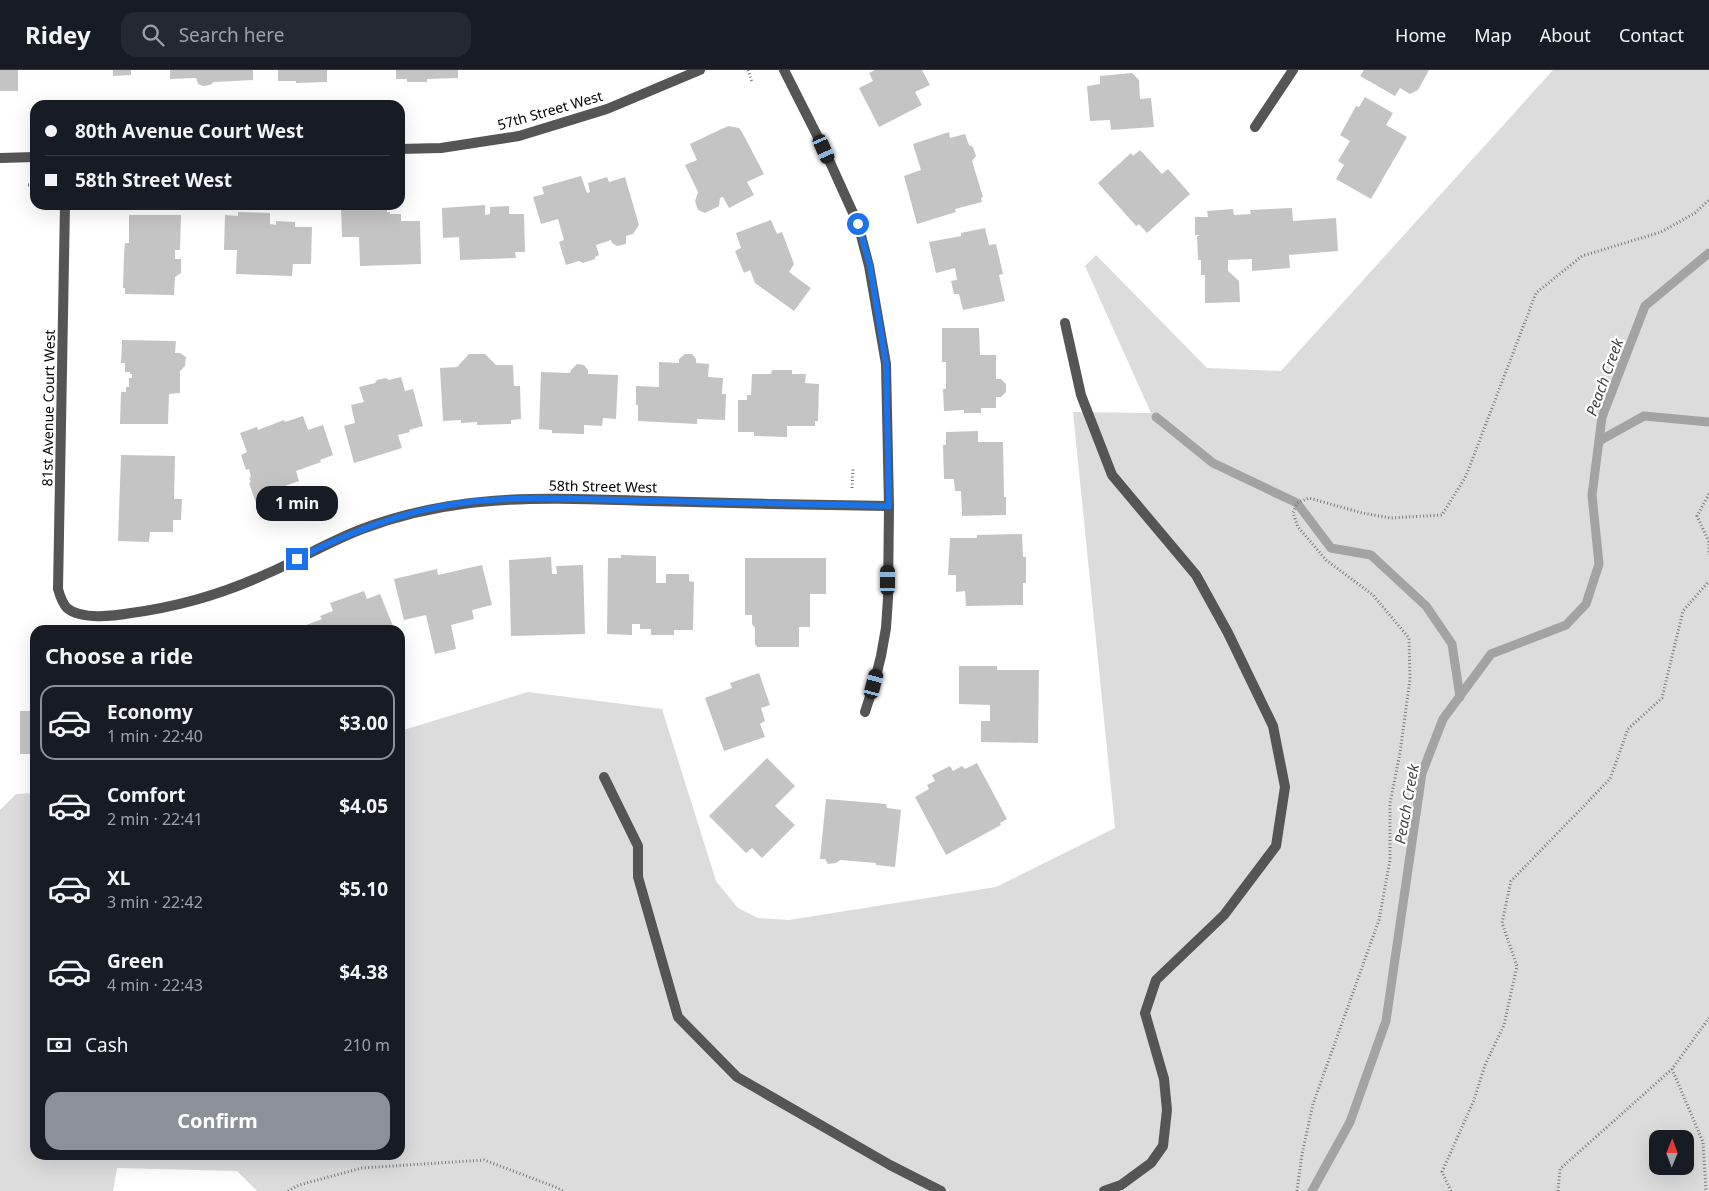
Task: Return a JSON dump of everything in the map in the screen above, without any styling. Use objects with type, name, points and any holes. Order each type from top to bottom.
[{"type":"street","name":"57th Street West","points":[[405,149],[441,148],[519,136],[607,109],[700,70]]},
{"type":"street","points":[[784,70],[824,149],[858,224],[870,266],[886,364],[889,506],[888,598],[886,628],[881,656],[864,712]]},
{"type":"street","points":[[1255,127],[1293,70]]},
{"type":"street","points":[[0,158],[30,157]]},
{"type":"street","name":"81st Avenue Court West","points":[[65,210],[58,589],[62,602],[68,610]]},
{"type":"street","points":[[1065,323],[1081,395],[1112,475],[1196,574],[1224,624],[1273,726],[1286,787],[1276,846],[1224,914],[1156,980],[1145,1013],[1164,1079],[1167,1110],[1163,1146],[1151,1163],[1122,1185],[1104,1191]]},
{"type":"street","name":"58th Street West","points":[[68,610],[82,614],[116,616],[161,609],[197,600],[265,575],[330,542],[363,528],[405,515],[467,502],[538,498],[889,506]]},
{"type":"street","points":[[604,777],[638,846],[638,877],[678,1017],[737,1077],[890,1165],[941,1191]]},
{"type":"path","points":[[748,70],[752,82]]},
{"type":"path","points":[[1297,1191],[1302,1154],[1314,1104],[1379,920],[1390,860],[1390,803],[1400,753],[1410,679],[1409,638],[1373,595],[1326,560],[1298,527],[1293,513],[1297,503],[1310,498],[1391,518],[1442,515],[1466,476],[1536,293],[1582,256],[1660,232],[1695,213],[1709,200]]},
{"type":"path","points":[[1709,494],[1697,516],[1709,542],[1709,555]]},
{"type":"path","points":[[1452,1191],[1442,1172],[1474,1100],[1485,1065],[1504,1025],[1517,966],[1502,923],[1511,881],[1610,779],[1628,729],[1662,698],[1683,611],[1709,581]]},
{"type":"path","points":[[1558,1191],[1560,1168],[1672,1069],[1709,1018]]},
{"type":"path","points":[[1672,1069],[1704,1142],[1706,1191]]},
{"type":"path","points":[[288,1191],[299,1184],[362,1168],[484,1160],[564,1191]]},
{"type":"shaded area","points":[[1553,70],[1709,70],[1709,1191],[257,1191],[237,1171],[117,1168],[113,1191],[0,1191],[0,810],[16,794],[30,793],[30,1160],[405,1160],[405,729],[528,692],[662,709],[716,881],[738,908],[758,918],[789,920],[996,887],[1115,828],[1073,412],[1151,413],[1085,266],[1096,255],[1207,368],[1281,371]]},
{"type":"building","points":[[0,70],[18,70],[18,91],[0,91]]},
{"type":"building","points":[[113,70],[131,70],[131,75],[113,76]]},
{"type":"building","points":[[170,70],[253,70],[253,80],[214,82],[203,86],[198,84],[196,78],[170,79]]},
{"type":"building","points":[[278,70],[327,70],[327,82],[296,83],[296,81],[278,81]]},
{"type":"building","points":[[396,70],[458,70],[458,78],[427,79],[427,82],[407,82],[407,79],[396,79]]},
{"type":"building","points":[[875,70],[922,70],[930,85],[915,92],[922,105],[879,127],[859,88],[873,81],[869,73]]},
{"type":"building","points":[[1364,70],[1429,70],[1418,90],[1410,94],[1400,88],[1395,96],[1360,76]]},
{"type":"building","points":[[1132,73],[1139,80],[1140,99],[1151,98],[1154,127],[1111,130],[1110,120],[1090,121],[1087,86],[1100,84],[1100,76]]},
{"type":"building","points":[[1365,97],[1393,113],[1386,125],[1407,137],[1371,199],[1336,179],[1344,165],[1338,161],[1350,141],[1340,135],[1356,106],[1359,107]]},
{"type":"building","points":[[728,126],[739,128],[742,132],[764,174],[747,182],[754,195],[729,208],[723,197],[720,198],[719,206],[705,213],[698,210],[695,201],[698,192],[685,165],[697,160],[690,144]]},
{"type":"building","points":[[949,132],[950,138],[965,134],[969,145],[973,147],[976,156],[972,161],[983,197],[981,198],[982,202],[955,209],[956,212],[917,224],[904,176],[921,170],[913,144]]},
{"type":"building","points":[[1140,150],[1162,174],[1168,169],[1190,194],[1147,233],[1139,224],[1136,226],[1098,183],[1131,153],[1133,156]]},
{"type":"building","points":[[581,176],[587,193],[590,192],[588,183],[607,177],[609,182],[625,177],[639,225],[633,234],[626,236],[626,244],[617,246],[611,240],[596,245],[599,255],[595,259],[566,265],[559,242],[564,240],[558,219],[541,224],[533,197],[544,194],[542,187]]},
{"type":"building","points":[[485,205],[485,215],[490,214],[490,207],[509,206],[509,214],[524,214],[525,252],[515,252],[516,258],[460,260],[459,237],[443,238],[442,208]]},
{"type":"building","points":[[1292,208],[1293,221],[1336,218],[1338,251],[1289,255],[1290,268],[1252,271],[1252,259],[1228,260],[1228,271],[1239,281],[1240,302],[1205,303],[1205,275],[1201,275],[1201,260],[1198,260],[1197,236],[1199,235],[1195,235],[1195,217],[1208,217],[1207,211],[1233,209],[1234,215],[1251,214],[1250,210]]},
{"type":"building","points":[[341,210],[387,210],[390,214],[401,214],[401,221],[420,221],[421,264],[360,266],[359,237],[342,237]]},
{"type":"building","points":[[238,212],[270,213],[270,224],[276,225],[276,221],[295,222],[295,227],[312,227],[311,264],[293,264],[292,276],[236,274],[237,250],[224,250],[225,215],[238,216]]},
{"type":"building","points":[[129,215],[181,215],[180,250],[175,250],[175,259],[181,259],[181,273],[175,277],[174,295],[125,294],[125,288],[123,288],[124,254],[125,243],[129,243]]},
{"type":"building","points":[[771,220],[777,234],[782,232],[794,264],[789,272],[811,288],[794,311],[755,283],[750,270],[744,273],[735,251],[741,248],[736,233]]},
{"type":"building","points":[[985,228],[989,245],[996,244],[1003,274],[999,275],[1005,301],[963,310],[959,294],[954,294],[951,281],[957,280],[955,268],[936,273],[929,242],[961,236],[961,233]]},
{"type":"building","points":[[942,328],[979,328],[980,355],[996,355],[996,379],[1001,379],[1006,384],[1006,392],[1001,397],[996,397],[996,408],[981,408],[981,413],[964,413],[964,410],[944,411],[943,389],[946,389],[946,362],[942,362]]},
{"type":"building","points":[[122,340],[176,341],[175,353],[180,353],[186,357],[185,366],[180,371],[180,393],[169,394],[168,424],[120,424],[121,392],[126,392],[126,387],[129,387],[129,378],[132,378],[130,372],[125,372],[125,363],[121,363]]},
{"type":"building","points":[[469,354],[485,354],[496,365],[513,365],[514,386],[520,386],[521,419],[511,420],[511,424],[477,425],[477,422],[461,423],[461,420],[443,421],[440,368],[457,367]]},
{"type":"building","points":[[685,354],[692,354],[696,359],[696,363],[709,364],[708,377],[723,378],[722,394],[726,394],[725,420],[697,419],[697,424],[638,421],[636,386],[659,387],[659,362],[679,363],[679,359]]},
{"type":"building","points":[[577,364],[584,365],[588,370],[588,374],[618,375],[616,419],[603,418],[602,426],[584,425],[584,434],[552,433],[552,430],[539,429],[541,372],[570,373]]},
{"type":"building","points":[[772,370],[792,370],[792,374],[806,374],[805,383],[819,384],[818,421],[815,421],[815,426],[787,426],[787,437],[754,436],[754,432],[738,432],[738,400],[747,400],[747,395],[751,395],[752,374],[771,374]]},
{"type":"building","points":[[401,377],[405,391],[413,389],[423,426],[398,435],[402,448],[354,463],[344,426],[355,423],[351,405],[364,402],[359,387],[375,383],[377,380]]},
{"type":"building","points":[[303,416],[308,430],[323,425],[333,455],[320,460],[321,462],[296,471],[299,481],[282,487],[283,489],[275,492],[276,496],[256,503],[249,483],[251,482],[249,478],[251,477],[249,469],[246,470],[241,455],[247,452],[240,433],[257,427],[258,430],[284,420],[285,422]]},
{"type":"building","points":[[978,431],[978,442],[1003,442],[1006,515],[962,516],[961,491],[955,491],[954,479],[944,479],[943,445],[946,445],[946,432]]},
{"type":"building","points":[[121,455],[175,456],[174,499],[182,499],[181,520],[173,520],[173,532],[150,532],[149,542],[118,541]]},
{"type":"building","points":[[1022,534],[1023,557],[1026,557],[1026,583],[1023,583],[1023,605],[966,606],[965,591],[956,592],[956,575],[948,575],[950,538]]},
{"type":"building","points":[[621,555],[656,556],[656,583],[666,583],[666,574],[689,574],[689,581],[694,582],[693,630],[674,630],[674,635],[651,635],[651,629],[640,629],[640,624],[632,624],[632,635],[607,634],[608,558],[621,558]]},
{"type":"building","points":[[551,557],[552,574],[557,574],[556,566],[583,565],[585,634],[511,636],[509,560]]},
{"type":"building","points":[[745,558],[826,558],[826,594],[810,594],[810,627],[799,627],[799,647],[757,647],[755,644],[755,628],[752,624],[752,615],[745,615]]},
{"type":"building","points":[[482,565],[492,605],[472,610],[474,619],[451,625],[456,649],[435,654],[426,615],[404,620],[394,579],[437,569],[438,575]]},
{"type":"building","points":[[364,591],[367,599],[380,594],[393,625],[306,625],[322,619],[320,616],[333,611],[330,603]]},
{"type":"building","points":[[959,666],[997,666],[997,670],[1039,670],[1038,743],[981,742],[981,721],[990,721],[990,705],[959,704]]},
{"type":"building","points":[[759,673],[770,705],[761,708],[765,721],[760,724],[765,737],[724,751],[705,698],[732,688],[730,683]]},
{"type":"building","points":[[20,711],[30,711],[30,754],[20,754]]},
{"type":"building","points":[[767,758],[795,786],[775,806],[795,825],[762,858],[752,848],[746,853],[709,816]]},
{"type":"building","points":[[977,763],[1007,819],[1000,823],[1001,825],[946,855],[915,797],[929,789],[927,785],[935,781],[932,775],[950,766],[953,771],[962,766],[965,769]]},
{"type":"building","points":[[826,799],[886,804],[887,808],[901,810],[895,867],[876,865],[876,863],[840,860],[836,863],[828,864],[825,859],[820,859]]},
{"type":"waterway","name":"Peach Creek","points":[[1312,1191],[1350,1122],[1386,1021],[1422,773],[1443,719],[1491,654],[1566,625],[1586,604],[1599,564],[1592,495],[1602,417],[1645,306],[1709,253]]},
{"type":"waterway","points":[[1599,441],[1644,416],[1709,422]]},
{"type":"waterway","points":[[1156,417],[1213,463],[1297,503],[1331,548],[1371,555],[1426,606],[1452,644],[1460,697]]},
{"type":"route","points":[[297,559],[363,528],[397,517],[431,508],[484,500],[538,498],[889,506],[886,364],[870,266],[858,224]]}]
